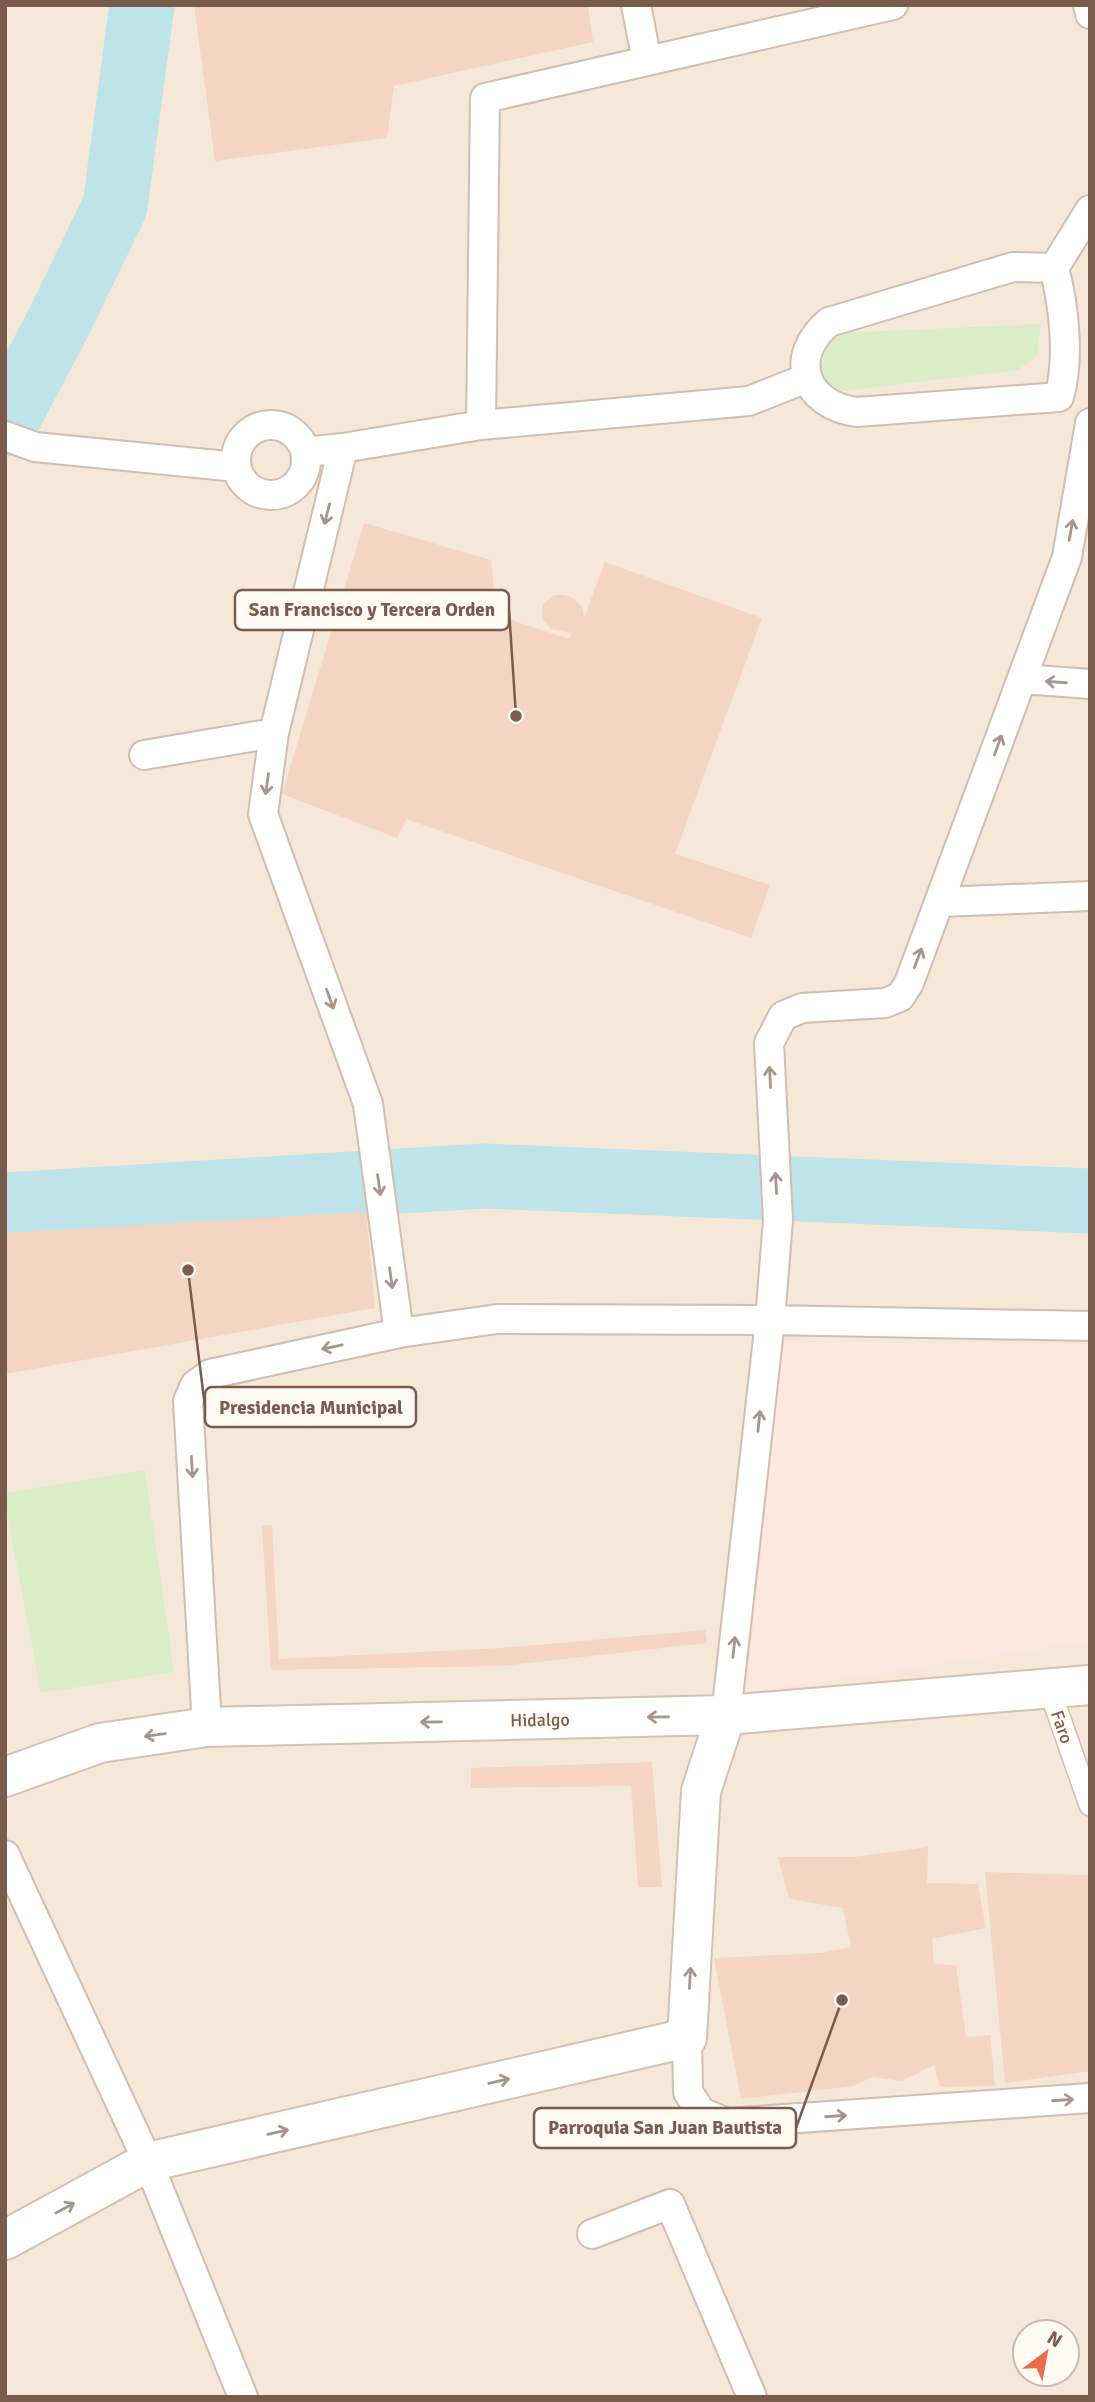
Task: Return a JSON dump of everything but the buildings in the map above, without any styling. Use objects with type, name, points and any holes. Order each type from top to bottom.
[{"type":"main road","name":"Hidalgo","points":[[6,1774],[100,1742],[207,1727],[726,1715],[1077,1685]]},
{"type":"main road","points":[[5,2240],[148,2162],[687,2038],[701,1791],[726,1715]]},
{"type":"street","points":[[636,5],[647,61]]},
{"type":"street","points":[[481,425],[485,98],[893,5]]},
{"type":"street","points":[[1088,5],[1090,14]]},
{"type":"street","points":[[1059,397],[1062,385],[1062,298],[1054,268],[1090,210]]},
{"type":"street","points":[[726,1715],[770,1320],[778,1220],[769,1043],[783,1016],[802,1008],[885,1003],[900,997],[909,983],[1066,557],[1090,423],[1059,397],[857,412],[841,410],[826,404],[807,378],[809,346],[817,332],[829,323],[1013,267],[1054,268]]},
{"type":"street","points":[[306,452],[481,425],[749,401],[807,378]]},
{"type":"street","points":[[263,425],[276,425],[290,430],[306,452],[306,466],[301,479],[292,488],[279,494],[265,495],[253,490],[242,480],[237,467],[237,453],[241,441],[250,431],[263,425]]},
{"type":"street","points":[[5,436],[35,447],[237,467]]},
{"type":"street","points":[[343,448],[274,733],[262,814],[368,1104],[399,1333]]},
{"type":"street","points":[[1022,679],[1090,684]]},
{"type":"street","points":[[144,755],[274,733]]},
{"type":"street","points":[[940,902],[1090,896]]},
{"type":"street","points":[[207,1727],[188,1401],[195,1385],[209,1374],[399,1333],[497,1319],[770,1320],[1090,1326]]},
{"type":"street","name":"Faro","points":[[1077,1685],[1090,1805]]},
{"type":"street","points":[[5,1855],[148,2162],[243,2397]]},
{"type":"street","points":[[687,2038],[688,2092],[701,2112],[727,2123],[1090,2098]]},
{"type":"street","points":[[592,2234],[670,2204],[752,2397]]},
{"type":"shaded area","points":[[5,5],[1090,5],[1090,2397],[5,2397]]},
{"type":"shaded area","points":[[783,1342],[1090,1344],[1090,1641],[747,1693]]},
{"type":"green space","points":[[1041,324],[1037,356],[1018,370],[835,392],[820,370],[827,346],[840,333]]},
{"type":"green space","points":[[145,1470],[174,1672],[41,1693],[5,1493]]},
{"type":"waterway","points":[[5,424],[59,322],[115,206],[142,5]]},
{"type":"waterway","points":[[5,1205],[484,1176],[1090,1201]]},
{"type":"place","name":"San Francisco y Tercera Orden","points":[[516,716]]},
{"type":"place","name":"Presidencia Municipal","points":[[188,1270]]},
{"type":"place","name":"Parroquia San Juan Bautista","points":[[842,2000]]}]
